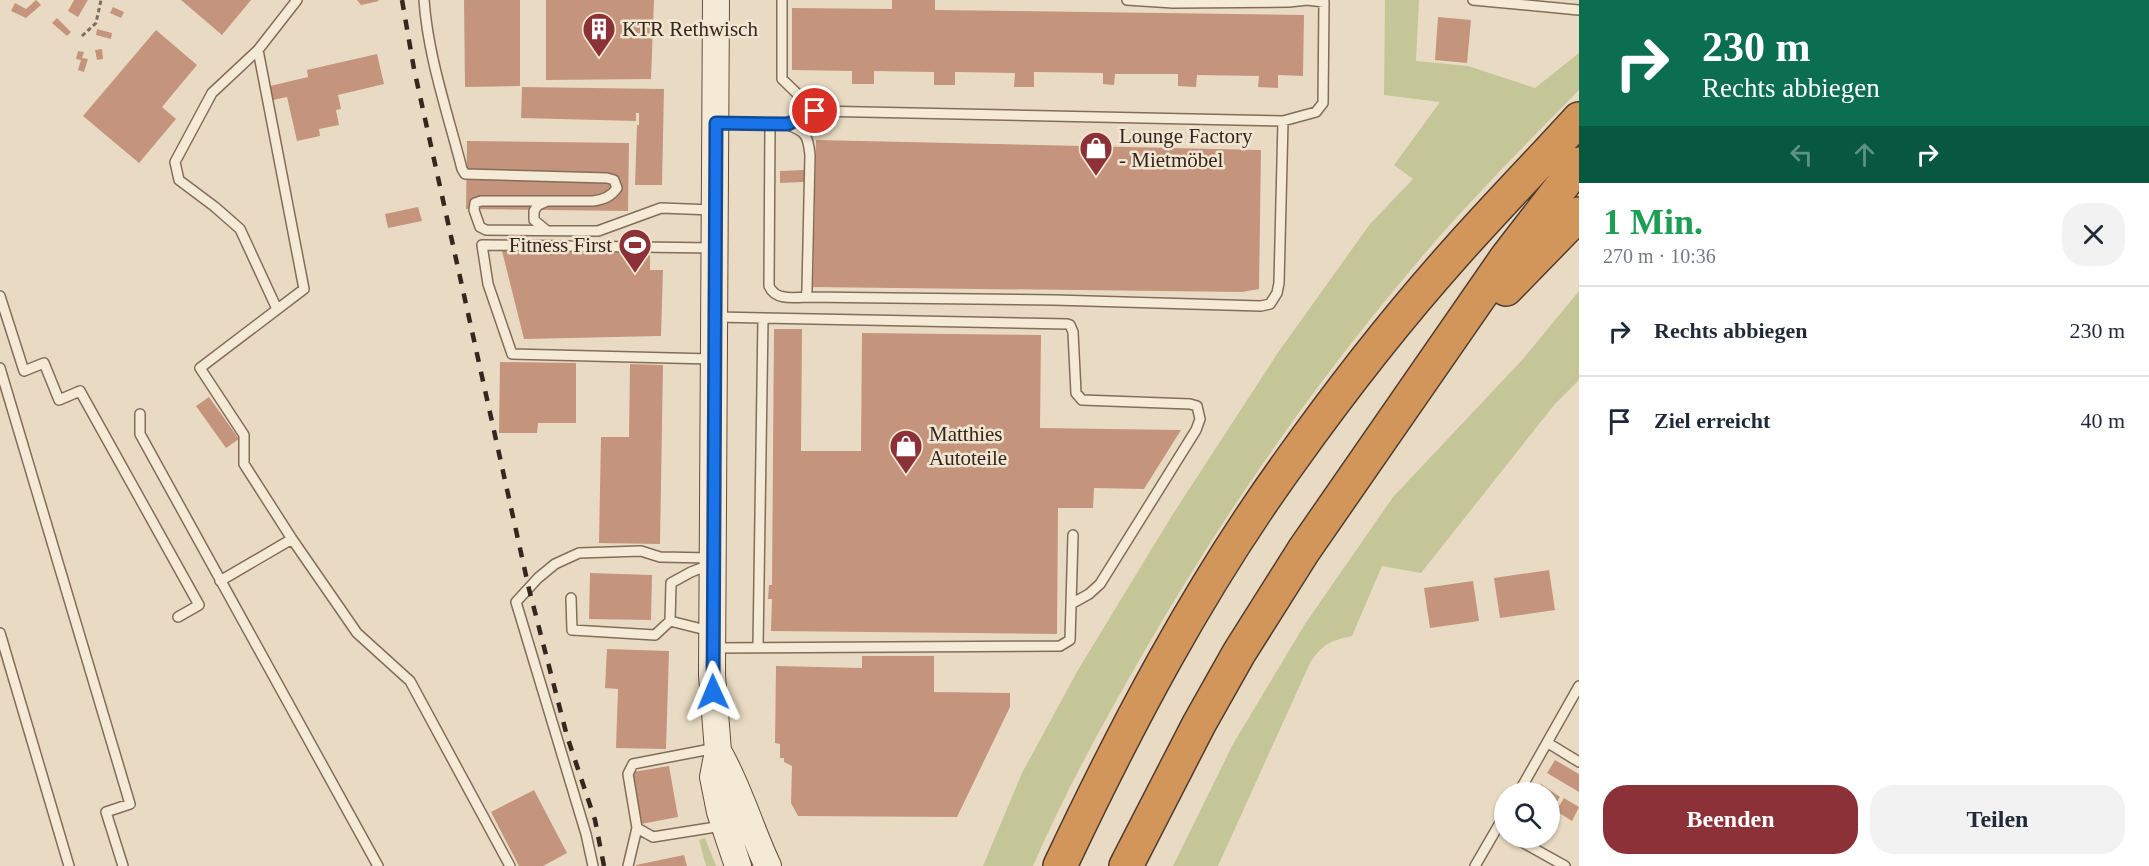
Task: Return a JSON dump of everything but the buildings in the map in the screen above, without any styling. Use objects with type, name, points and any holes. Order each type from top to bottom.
[{"type":"highway","points":[[1060,866],[1097,786],[1161,663],[1226,556],[1288,463],[1399,318],[1457,251],[1579,119]]},
{"type":"highway","points":[[1126,866],[1174,771],[1239,653],[1304,550],[1507,257],[1579,164]]},
{"type":"highway","points":[[1382,438],[1518,274],[1579,214]]},
{"type":"main road","points":[[716,0],[712,640],[718,749],[713,777],[724,825],[738,866]]},
{"type":"main road","points":[[718,749],[733,776],[747,818],[768,866]]},
{"type":"lane","points":[[277,309],[240,229],[179,180],[175,162],[212,93],[258,50],[297,0]]},
{"type":"lane","points":[[424,0],[425,20],[465,174],[471,176],[607,177],[614,180],[617,188],[604,200],[481,201],[475,203],[474,210],[480,227],[486,230],[597,231],[661,208],[714,210]]},
{"type":"lane","points":[[782,0],[782,79],[815,111]]},
{"type":"lane","points":[[716,123],[788,124],[815,111],[1282,121],[1316,112],[1323,103],[1324,2],[1307,0],[1173,3],[1127,0]]},
{"type":"lane","points":[[1473,0],[1579,10]]},
{"type":"lane","points":[[258,50],[304,288],[200,368],[244,435],[244,464],[357,633],[410,681],[510,866]]},
{"type":"lane","points":[[770,124],[769,286],[776,296],[1261,306],[1270,304],[1277,293],[1282,121]]},
{"type":"lane","points":[[788,124],[806,135],[809,144],[806,297]]},
{"type":"lane","points":[[546,231],[534,220],[534,211],[538,205],[550,201]]},
{"type":"lane","points":[[714,248],[482,245],[488,284],[512,354],[714,359]]},
{"type":"lane","points":[[0,296],[24,371],[44,363],[59,400],[80,391],[199,605],[178,617]]},
{"type":"lane","points":[[714,317],[1067,324],[1073,332],[1077,397],[1197,406],[1200,419],[1196,430],[1100,584],[1089,594],[1071,604]]},
{"type":"lane","points":[[758,647],[764,319]]},
{"type":"lane","points":[[0,368],[130,804],[106,812],[123,866]]},
{"type":"lane","points":[[140,414],[140,434],[378,866]]},
{"type":"lane","points":[[670,621],[712,640],[758,647],[1060,646],[1070,640],[1073,535]]},
{"type":"lane","points":[[220,581],[292,539]]},
{"type":"lane","points":[[593,866],[586,834],[516,602],[538,578],[555,564],[579,553],[641,551],[660,557],[713,561]]},
{"type":"lane","points":[[571,598],[572,630],[656,635],[670,621],[671,582],[713,561]]},
{"type":"lane","points":[[0,633],[69,866]]},
{"type":"lane","points":[[1525,782],[1579,686]]},
{"type":"lane","points":[[1548,743],[1579,762]]},
{"type":"lane","points":[[628,866],[637,828],[628,774],[633,764],[718,749]]},
{"type":"lane","points":[[637,828],[653,837],[724,825]]},
{"type":"lane","points":[[1475,866],[1494,840]]},
{"type":"lane","points":[[1533,848],[1564,866]]},
{"type":"path","points":[[82,36],[96,23],[101,0]]},
{"type":"green space","points":[[1385,0],[1419,0],[1416,61],[1468,66],[1535,88],[1579,53],[1579,90],[1492,179],[1429,248],[1335,364],[1266,458],[1202,556],[1141,657],[1084,760],[1033,866],[983,866],[1022,773],[1078,670],[1171,517],[1277,354],[1370,224],[1413,179],[1394,165],[1440,102],[1384,95]]},
{"type":"green space","points":[[1579,291],[1579,380],[1555,404],[1421,573],[1382,566],[1352,636],[1327,644],[1310,663],[1218,866],[1173,866],[1233,744],[1305,624],[1393,497],[1523,359]]},
{"type":"green space","points":[[705,838],[716,866],[706,866],[699,840]]},
{"type":"railway","points":[[402,0],[414,69],[529,589],[567,736],[595,820],[604,866]]},
{"type":"place","name":"KTR Rethwisch","points":[[599,58]]},
{"type":"place","name":"Lounge Factory - Mietmöbel","points":[[1096,177]]},
{"type":"place","name":"Fitness First","points":[[635,274]]},
{"type":"place","name":"Matthies Autoteile","points":[[906,475]]},
{"type":"route","points":[[713,692],[716,123],[788,124],[815,111]]}]
